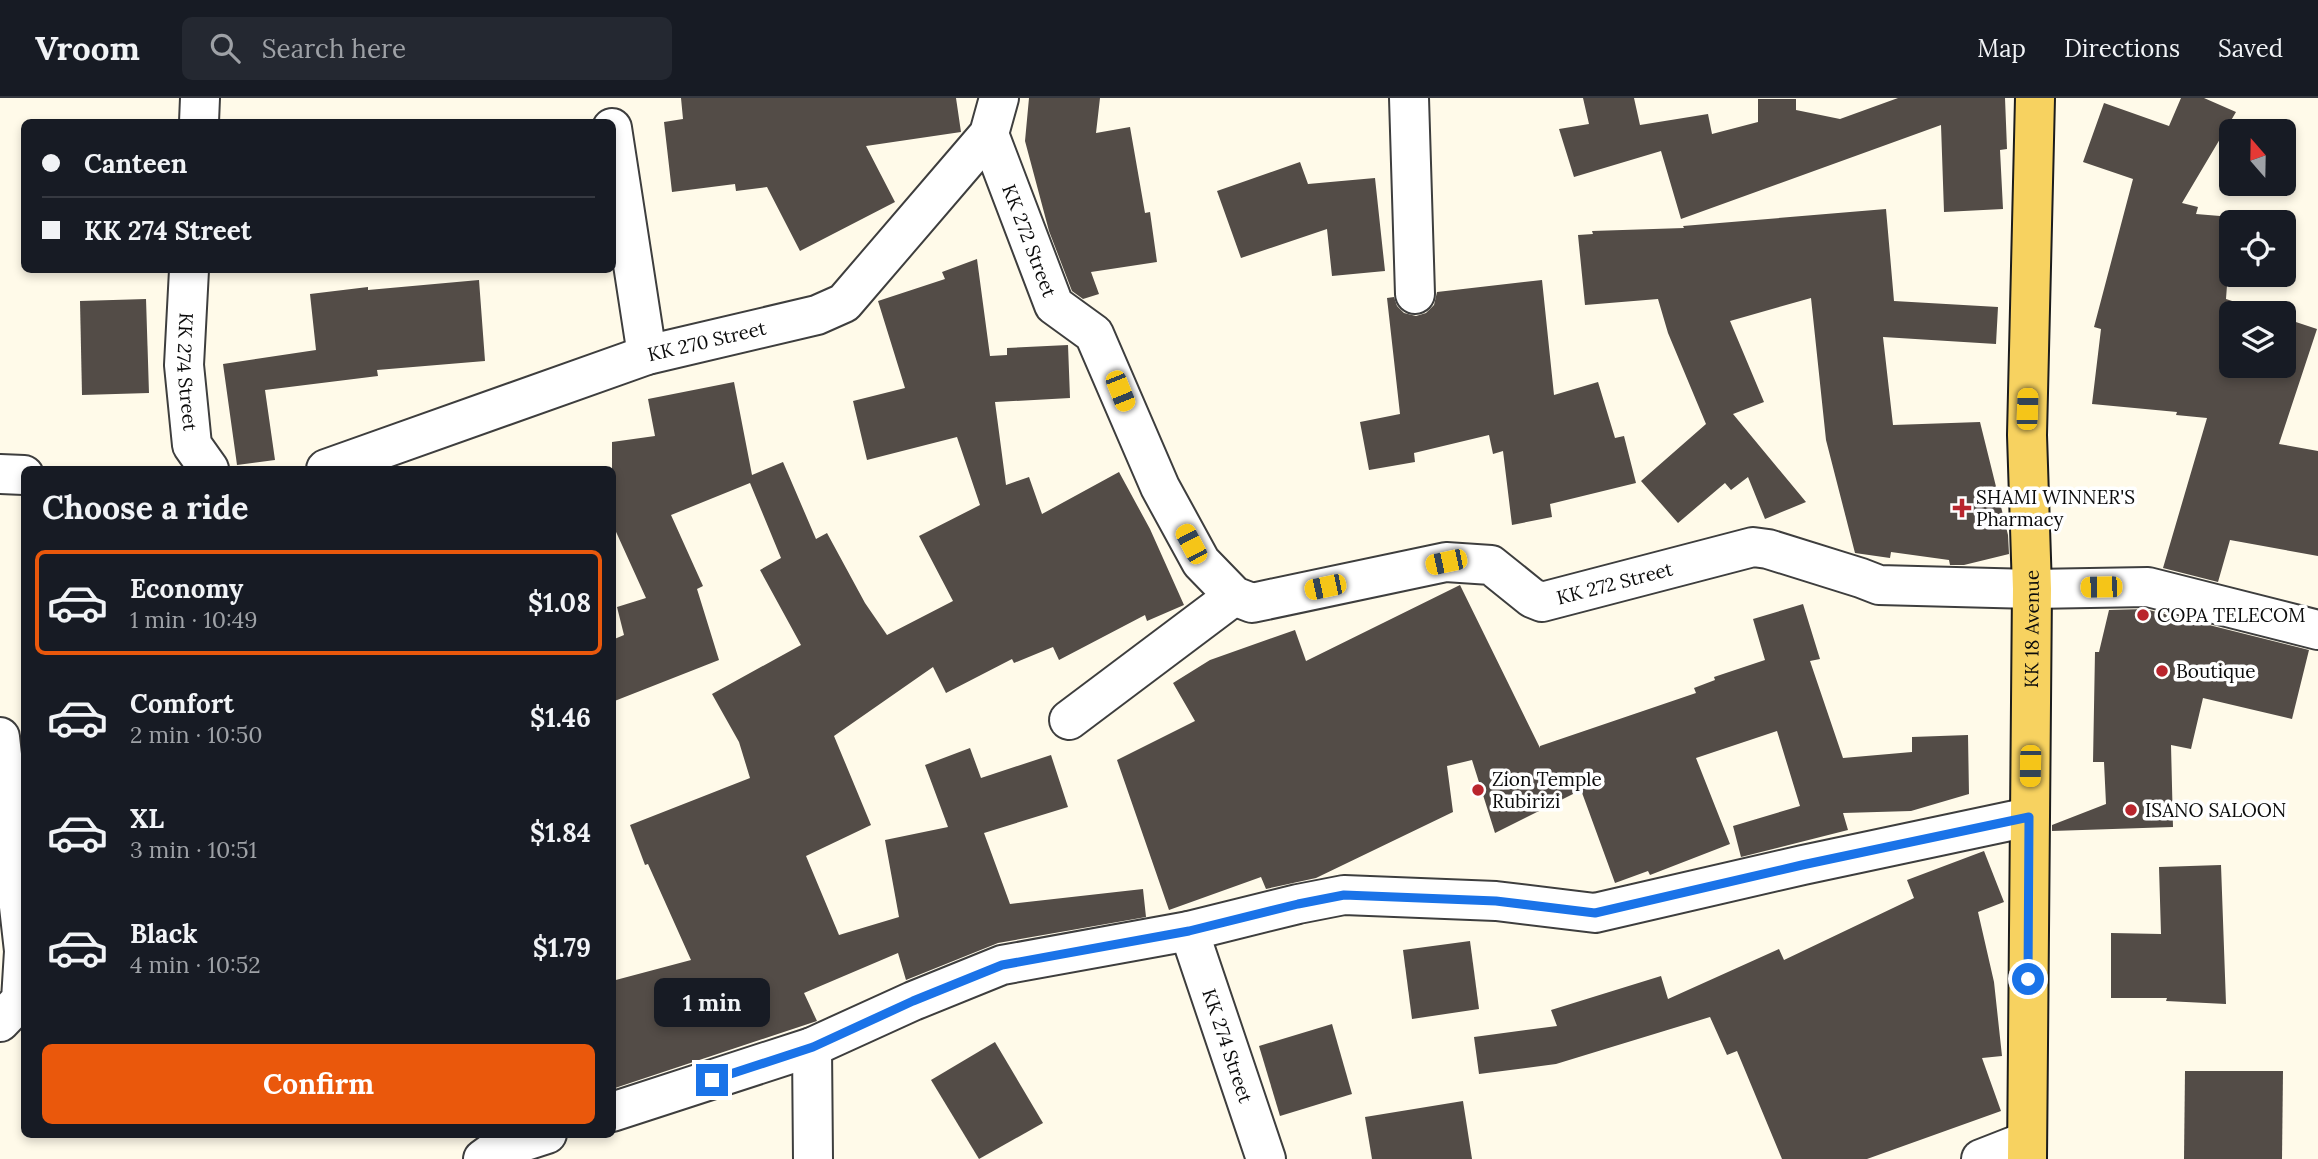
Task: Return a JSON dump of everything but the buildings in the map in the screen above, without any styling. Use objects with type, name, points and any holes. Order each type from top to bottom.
[{"type":"main road","name":"KK 18 Avenue","points":[[2027,1150],[2032,589],[2027,435],[2035,98]]},
{"type":"street","points":[[198,119],[200,98]]},
{"type":"street","points":[[608,98],[612,119]]},
{"type":"street","name":"KK 270 Street","points":[[334,466],[647,355],[817,315],[844,303],[989,134],[999,98]]},
{"type":"street","points":[[1409,98],[1415,294]]},
{"type":"street","name":"KK 272 Street","points":[[989,134],[1054,305],[1094,334],[1160,487],[1201,562],[1234,596],[1252,603],[1446,562],[1491,565],[1532,598],[1542,602],[1753,547],[1768,549],[1879,585],[2032,589]]},
{"type":"street","points":[[616,154],[647,355]]},
{"type":"street","name":"KK 274 Street","points":[[189,273],[184,365],[192,445],[207,466]]},
{"type":"street","points":[[0,474],[21,475]]},
{"type":"street","points":[[2032,589],[2148,587],[2318,631]]},
{"type":"street","points":[[1069,720],[1234,596]]},
{"type":"street","points":[[0,737],[21,924]]},
{"type":"street","points":[[616,1111],[813,1047],[913,1001],[1002,965],[1189,931],[1344,895],[1496,901],[1595,913],[1802,865],[2029,817]]},
{"type":"street","name":"KK 274 Street","points":[[1189,931],[1266,1159]]},
{"type":"street","points":[[0,1022],[21,1000]]},
{"type":"street","points":[[813,1047],[813,1159]]},
{"type":"street","points":[[483,1159],[495,1151],[535,1138]]},
{"type":"street","points":[[1980,1159],[2027,1150]]},
{"type":"place","name":"SHAMI WINNER'S Pharmacy","points":[[1962,508]]},
{"type":"place","name":"COPA TELECOM","points":[[2143,615]]},
{"type":"place","name":"Boutique","points":[[2162,671]]},
{"type":"place","name":"Zion Temple Rubirizi","points":[[1478,790]]},
{"type":"place","name":"ISANO SALOON","points":[[2131,810]]},
{"type":"route","points":[[712,1080],[813,1047],[913,1001],[1002,965],[1189,931],[1298,904],[1344,895],[1496,901],[1595,913],[1802,865],[2029,817],[2028,979]]}]
